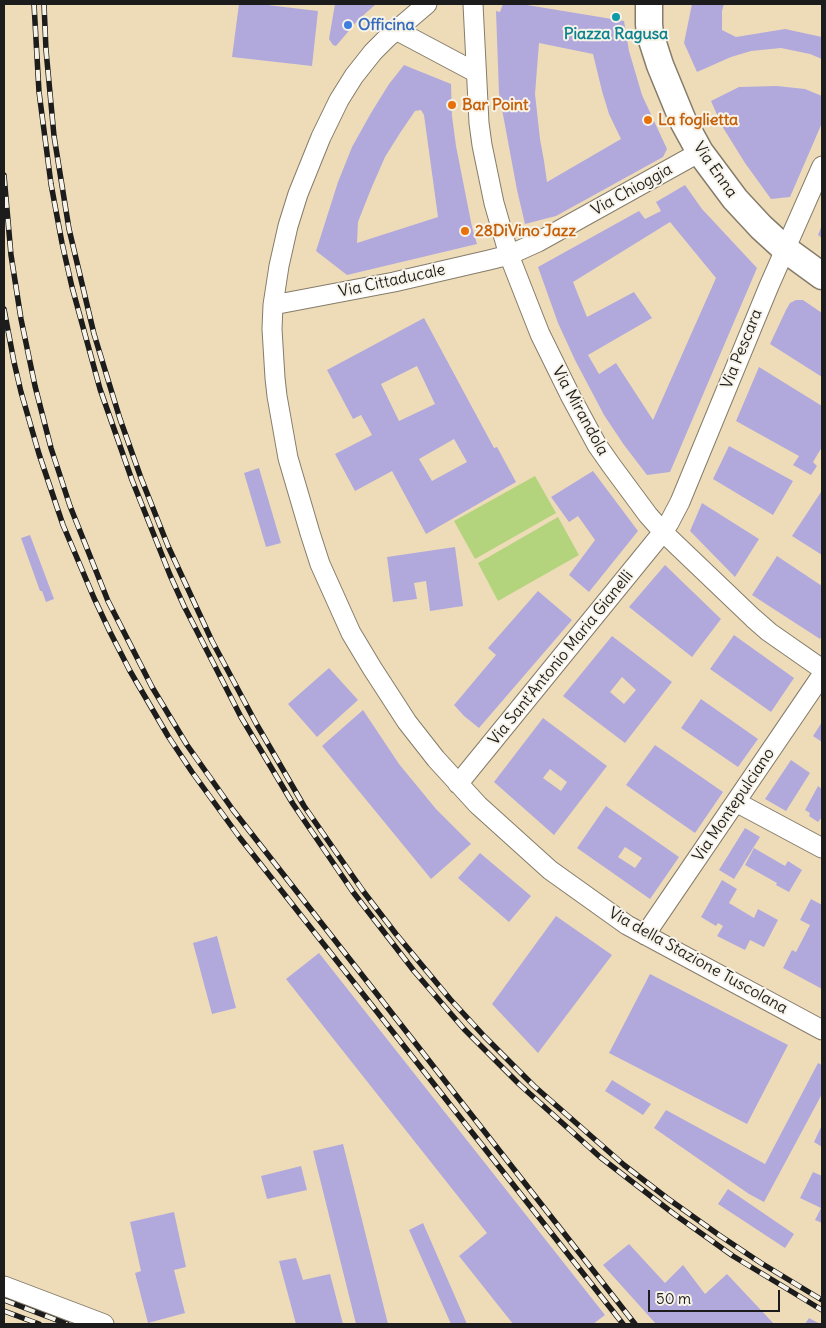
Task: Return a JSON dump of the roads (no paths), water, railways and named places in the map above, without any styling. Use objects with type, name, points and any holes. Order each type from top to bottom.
[{"type":"main road","name":"Via Enna","points":[[649,4],[650,34],[660,65],[680,114],[700,152],[735,200],[761,227],[785,249],[822,276]]},
{"type":"street","points":[[427,4],[396,30],[476,72]]},
{"type":"street","points":[[473,4],[476,72]]},
{"type":"street","name":"Via della Stazione Tuscolana","points":[[396,30],[373,52],[354,76],[339,100],[305,174],[288,226],[279,266],[272,329],[275,378],[284,443],[294,483],[320,564],[351,634],[407,722],[436,759],[478,805],[550,870],[610,913],[645,935],[822,1030]]},
{"type":"street","name":"Via Mirandola","points":[[476,72],[478,124],[494,203],[509,254],[540,334],[588,430],[611,465],[663,532],[769,632],[822,669]]},
{"type":"street","name":"Via Chioggia","points":[[509,254],[538,242],[700,152]]},
{"type":"street","name":"Via Pescara","points":[[663,532],[680,502],[785,249],[822,166]]},
{"type":"street","name":"Via Cittaducale","points":[[274,305],[394,282],[509,254]]},
{"type":"street","name":"Via Sant'Antonio Maria Gianelli","points":[[458,784],[663,532]]},
{"type":"street","name":"Via Montepulciano","points":[[645,935],[822,675]]},
{"type":"street","points":[[736,802],[822,848]]},
{"type":"street","points":[[4,1286],[104,1324]]},
{"type":"railway","points":[[34,4],[39,92],[51,184],[72,287],[100,389],[132,480],[184,606],[241,717],[293,804],[353,892],[414,971],[464,1029],[519,1084],[600,1157],[674,1214],[733,1256],[822,1310]]},
{"type":"railway","points":[[44,4],[54,136],[69,229],[94,334],[120,419],[168,546],[212,641],[257,725],[304,806],[363,891],[396,934],[450,999],[534,1086],[624,1165],[667,1198],[761,1263],[822,1300]]},
{"type":"railway","points":[[4,175],[11,255],[21,319],[35,386],[51,448],[70,506],[108,601],[152,687],[187,745],[233,810],[635,1324]]},
{"type":"railway","points":[[4,309],[21,392],[39,454],[63,525],[110,632],[130,671],[168,736],[240,838],[623,1324]]},
{"type":"railway","points":[[4,1300],[67,1324]]},
{"type":"railway","points":[[4,1311],[39,1324]]},
{"type":"place","name":"Piazza Ragusa","points":[[616,17]]},
{"type":"place","name":"Officina","points":[[348,25]]},
{"type":"place","name":"Bar Point","points":[[452,105]]},
{"type":"place","name":"La foglietta","points":[[648,120]]},
{"type":"place","name":"28DiVino Jazz","points":[[465,231]]}]
